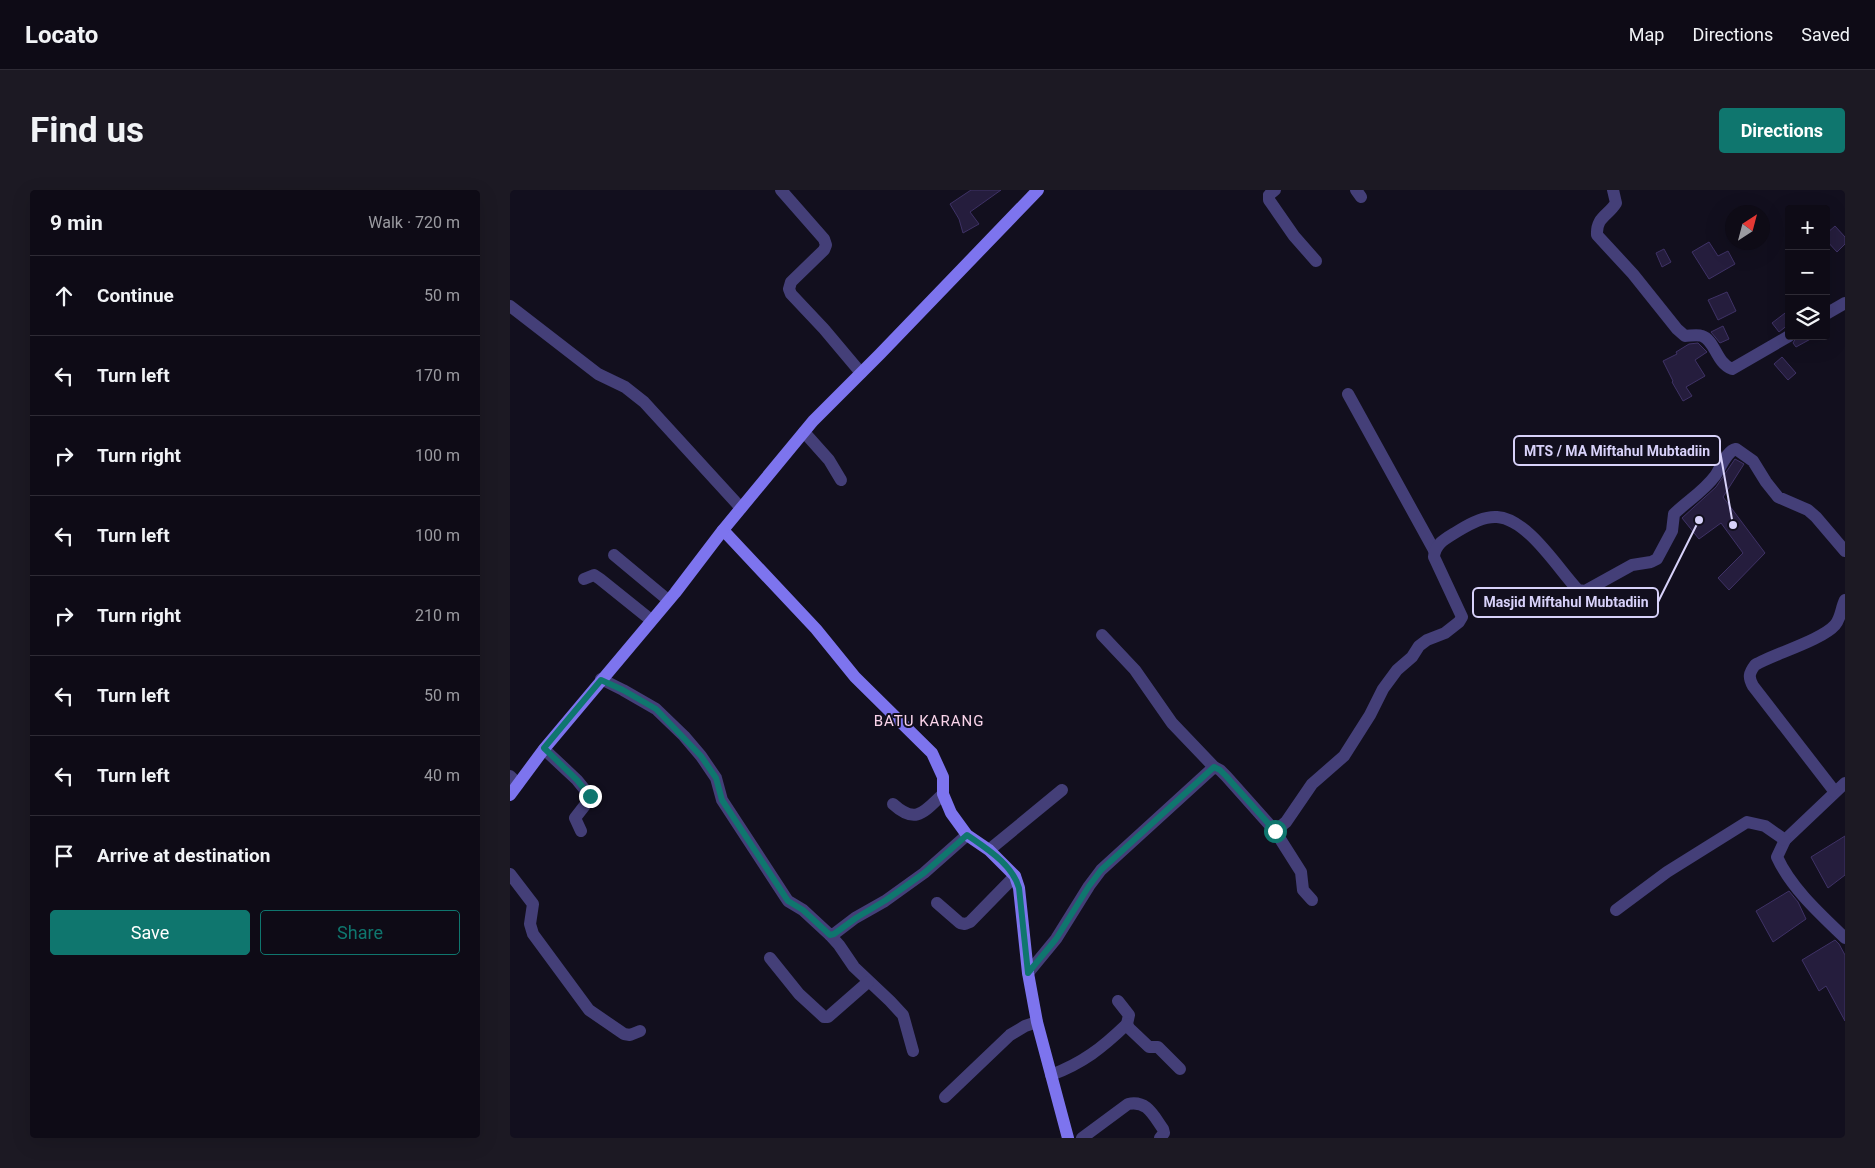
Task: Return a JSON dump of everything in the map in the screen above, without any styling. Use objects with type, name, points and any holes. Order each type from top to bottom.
[{"type":"street","points":[[780,190],[824,239],[826,244],[824,250],[792,282],[789,289],[791,294],[861,373]]},
{"type":"street","points":[[510,794],[514,780],[544,748],[668,600],[804,432],[1038,190]]},
{"type":"street","points":[[1276,190],[1269,195],[1269,200],[1294,236],[1316,261]]},
{"type":"street","points":[[1613,190],[1616,203],[1611,211],[1601,218],[1597,227],[1598,235],[1685,336],[1702,335],[1708,340],[1720,361],[1726,367],[1732,369],[1785,338]]},
{"type":"street","points":[[1830,312],[1845,303]]},
{"type":"street","points":[[510,306],[598,374],[625,388],[644,402],[741,508]]},
{"type":"street","points":[[1275,831],[1286,822],[1312,784],[1344,756],[1370,715],[1383,689],[1397,670],[1412,657],[1419,646],[1427,640],[1445,633],[1462,617],[1434,557],[1434,550],[1348,394]]},
{"type":"street","points":[[804,432],[829,460],[841,480]]},
{"type":"street","points":[[1434,550],[1438,544],[1468,524],[1488,517],[1498,517],[1508,520],[1521,528],[1545,551],[1578,590],[1585,591],[1632,564],[1651,562],[1657,558],[1672,531],[1674,514],[1704,490],[1716,476],[1730,452],[1736,449],[1753,461],[1778,497],[1812,514],[1845,551]]},
{"type":"street","points":[[723,530],[816,629],[855,677],[932,753],[944,777],[943,794],[951,813],[967,835],[988,850],[1015,876],[1019,888],[1028,973],[1037,1022],[1068,1138]]},
{"type":"street","points":[[614,555],[668,600]]},
{"type":"street","points":[[584,580],[589,575],[594,575],[651,620]]},
{"type":"street","points":[[1835,792],[1753,686],[1749,679],[1749,674],[1755,665],[1823,633],[1835,625],[1840,617],[1845,600]]},
{"type":"street","points":[[1102,635],[1135,670],[1172,723],[1214,767],[1226,776],[1275,831],[1301,872],[1303,890],[1312,900]]},
{"type":"street","points":[[601,680],[656,709],[684,736],[701,756],[716,778],[722,800],[788,901],[803,910],[830,935],[854,967],[903,1016],[913,1051]]},
{"type":"street","points":[[544,748],[577,780],[590,796],[576,818],[580,831]]},
{"type":"street","points":[[1028,973],[1056,939],[1101,870],[1214,767]]},
{"type":"street","points":[[1845,783],[1785,840],[1777,857],[1787,876],[1822,916],[1845,938]]},
{"type":"street","points":[[988,850],[1062,790]]},
{"type":"street","points":[[893,804],[904,814],[916,815],[927,809],[943,794]]},
{"type":"street","points":[[1616,910],[1667,872],[1746,822],[1765,826],[1785,840]]},
{"type":"street","points":[[830,935],[886,900],[924,873],[967,835]]},
{"type":"street","points":[[510,874],[533,904],[530,924],[533,934],[589,1010],[624,1034],[630,1035],[640,1031]]},
{"type":"street","points":[[937,903],[960,923],[966,924],[1015,876]]},
{"type":"street","points":[[770,958],[799,994],[824,1017],[828,1017],[868,982]]},
{"type":"street","points":[[1051,1075],[1070,1068],[1096,1053],[1127,1024],[1129,1015],[1118,1001]]},
{"type":"street","points":[[945,1097],[1010,1035],[1025,1026],[1037,1022]]},
{"type":"street","points":[[1127,1024],[1146,1045],[1150,1048],[1158,1047],[1180,1069]]},
{"type":"street","points":[[1082,1138],[1128,1104],[1134,1102],[1142,1103],[1148,1107],[1163,1129],[1164,1133],[1160,1138]]},
{"type":"building","points":[[971,190],[1001,190],[970,212],[979,224],[963,233],[959,219],[950,204]]},
{"type":"building","points":[[1835,226],[1845,237],[1845,244],[1837,252],[1830,244],[1830,230]]},
{"type":"building","points":[[1709,242],[1718,256],[1728,251],[1735,264],[1709,279],[1692,252]]},
{"type":"building","points":[[1664,249],[1671,262],[1662,267],[1656,253]]},
{"type":"building","points":[[1727,292],[1736,311],[1718,320],[1708,300]]},
{"type":"building","points":[[1785,313],[1785,327],[1779,332],[1772,323]]},
{"type":"building","points":[[1723,326],[1729,339],[1720,343],[1711,332]]},
{"type":"building","points":[[1795,340],[1809,340],[1796,347],[1793,343]]},
{"type":"building","points":[[1698,343],[1707,352],[1695,360],[1705,376],[1686,387],[1692,396],[1683,401],[1663,361],[1677,354],[1676,352],[1689,344]]},
{"type":"building","points":[[1782,357],[1796,373],[1788,380],[1774,364]]},
{"type":"building","points":[[1735,459],[1744,464],[1723,497],[1765,553],[1729,590],[1718,578],[1743,553],[1721,523],[1699,539],[1682,518],[1716,487]]},
{"type":"building","points":[[1845,836],[1845,875],[1828,888],[1811,857]]},
{"type":"building","points":[[1789,891],[1798,902],[1806,919],[1773,942],[1756,911]]},
{"type":"building","points":[[1835,940],[1845,955],[1845,1021],[1826,986],[1819,991],[1802,960]]},
{"type":"place","name":"Masjid Miftahul Mubtadiin","points":[[1699,520]]},
{"type":"place","name":"MTS / MA Miftahul Mubtadiin","points":[[1733,525]]},
{"type":"district","name":"BATU KARANG","points":[[929,721]]},
{"type":"route","points":[[590,796],[577,780],[544,748],[601,680],[656,709],[684,736],[716,778],[722,800],[788,901],[803,910],[824,931],[830,935],[834,934],[886,900],[924,873],[967,835],[988,850],[1015,876],[1019,888],[1028,973],[1056,939],[1101,870],[1214,767],[1226,776],[1275,831]]}]
